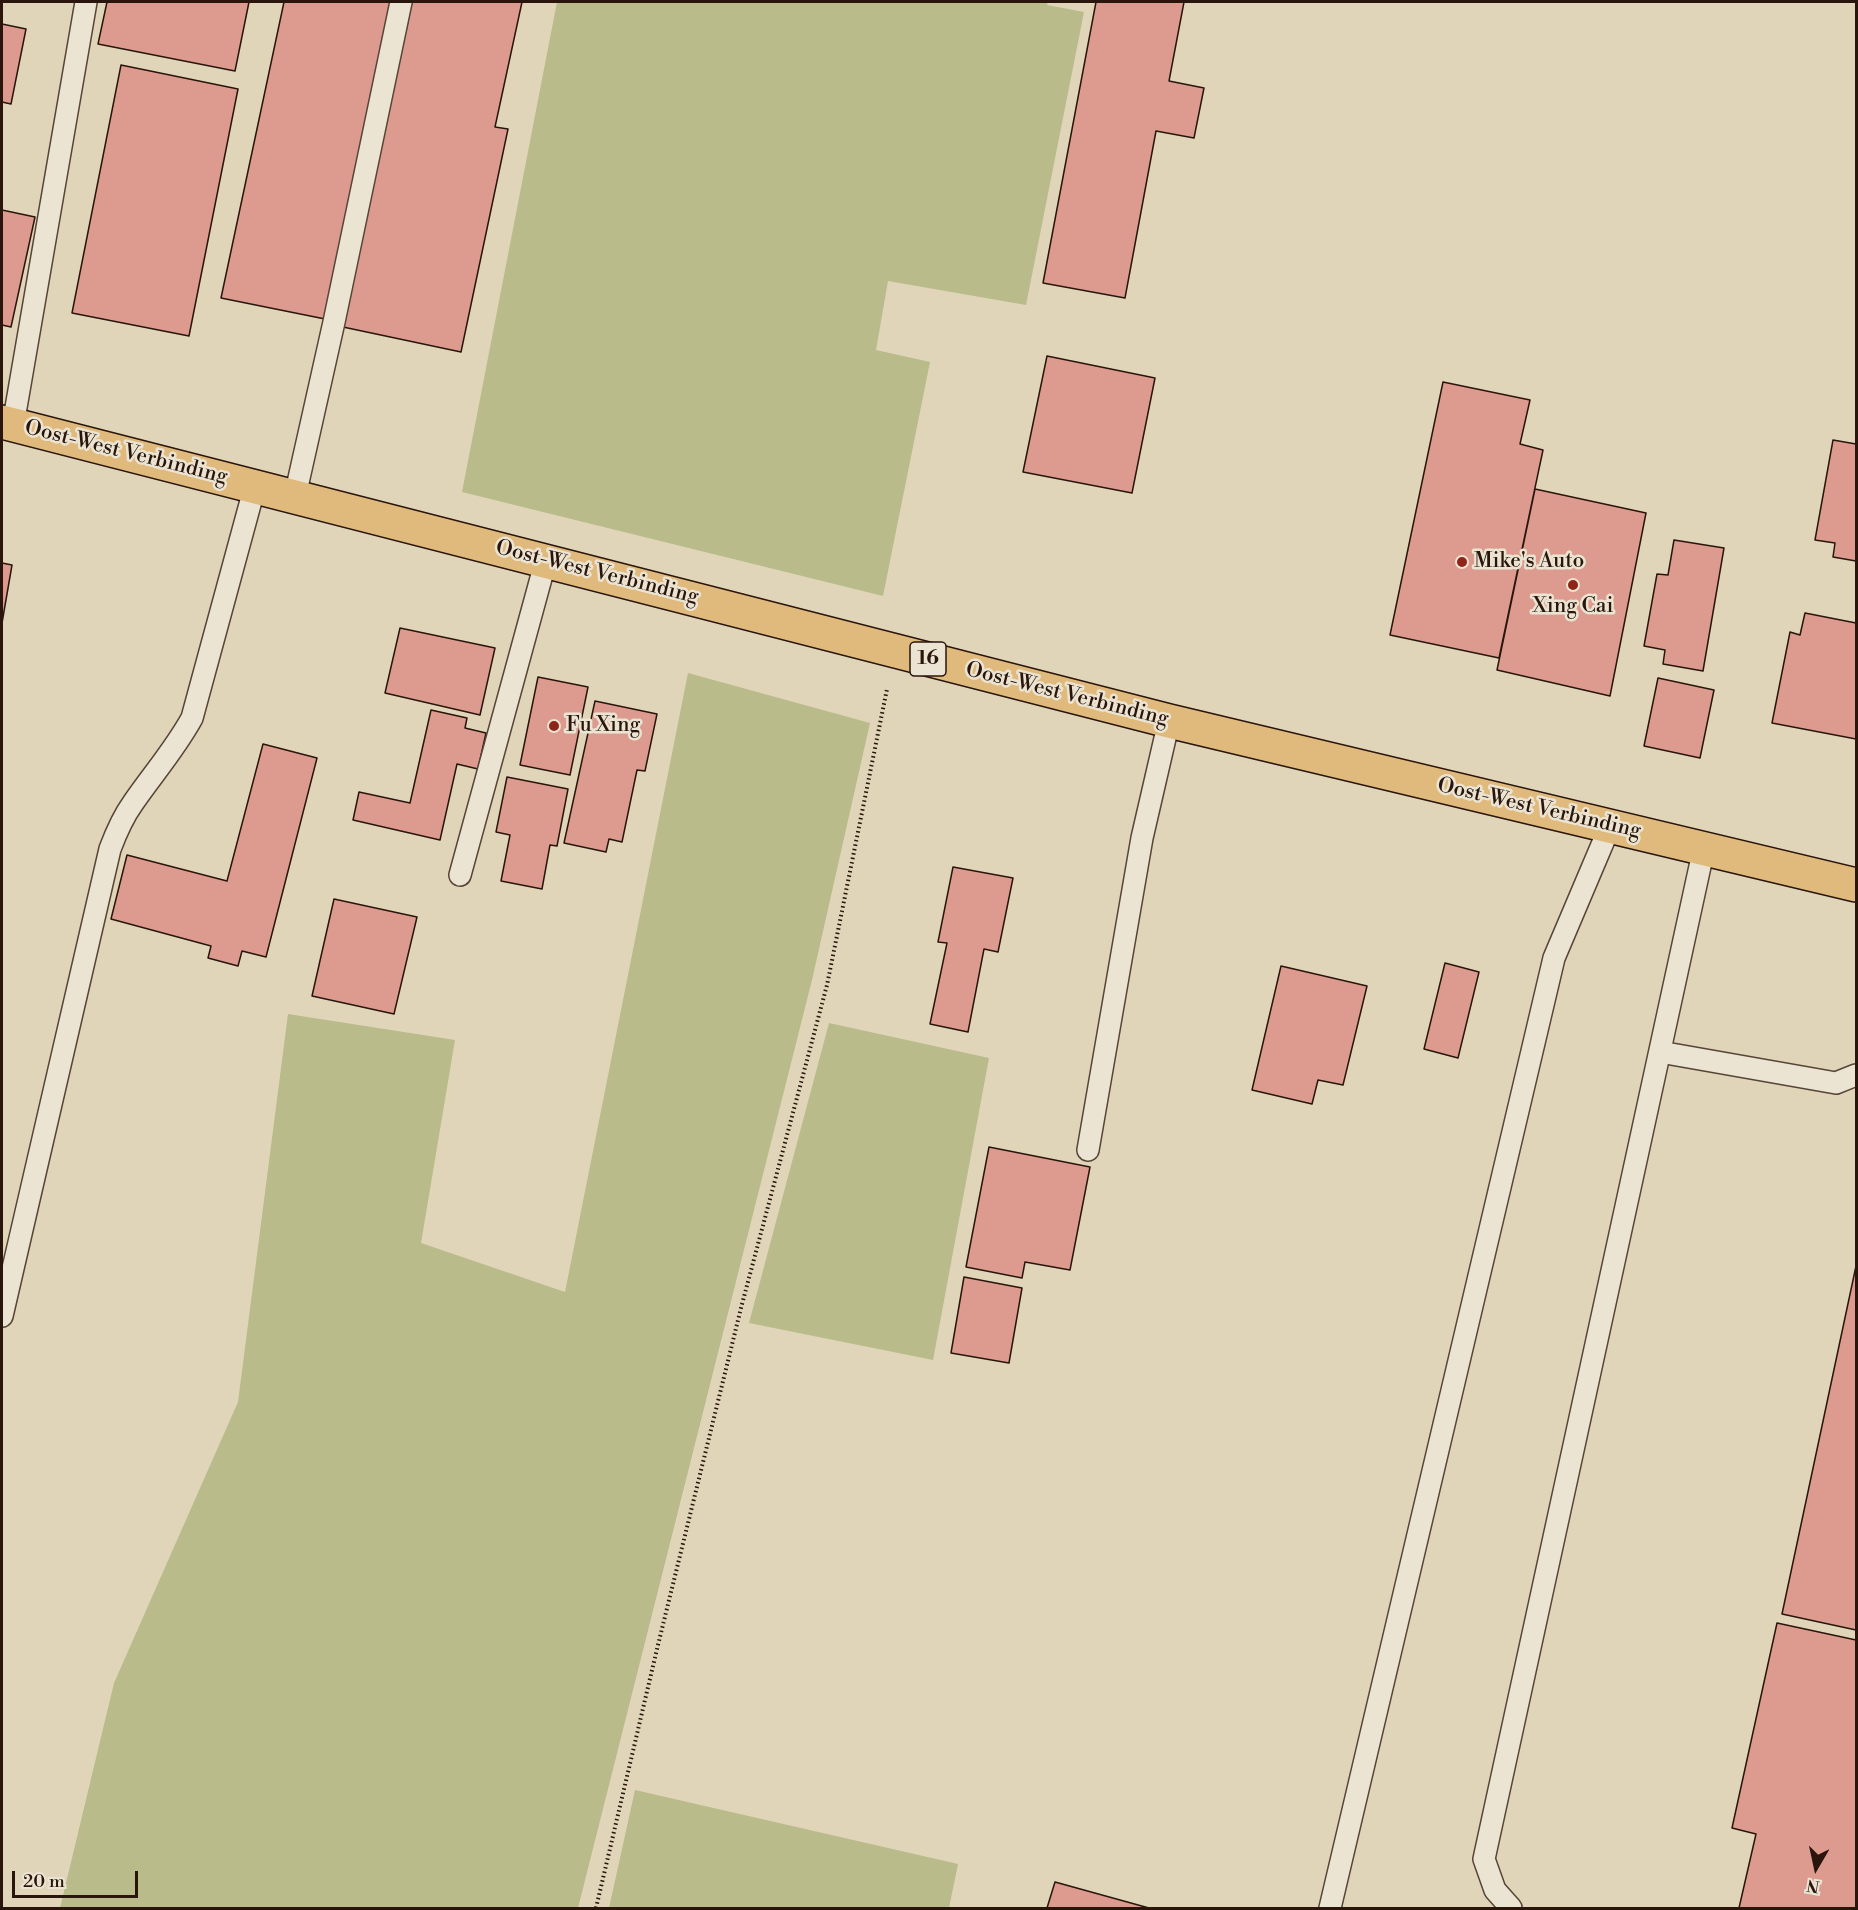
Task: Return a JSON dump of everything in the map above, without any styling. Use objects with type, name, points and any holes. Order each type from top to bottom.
[{"type":"main road","name":"Oost-West Verbinding","points":[[7,424],[1169,721],[1857,885]]},
{"type":"lane","points":[[7,424],[86,2]]},
{"type":"lane","points":[[295,496],[401,2]]},
{"type":"lane","points":[[2,1316],[110,849],[119,826],[132,804],[178,743],[192,718],[255,486]]},
{"type":"lane","points":[[460,875],[546,560]]},
{"type":"lane","points":[[1088,1149],[1142,838],[1169,721]]},
{"type":"lane","points":[[1330,1908],[1554,958],[1610,826]]},
{"type":"lane","points":[[1511,1908],[1496,1890],[1484,1859],[1704,848]]},
{"type":"lane","points":[[1660,1052],[1836,1083],[1857,1075]]},
{"type":"path","points":[[596,1908],[741,1308],[827,984],[895,650]]},
{"type":"green space","points":[[557,2],[1048,2],[1047,5],[1084,12],[1026,305],[888,281],[876,350],[930,362],[883,596],[462,492]]},
{"type":"green space","points":[[688,673],[870,723],[812,980],[578,1908],[60,1908],[114,1683],[238,1402],[288,1014],[455,1040],[421,1243],[565,1292]]},
{"type":"green space","points":[[829,1023],[989,1058],[933,1360],[749,1323]]},
{"type":"green space","points":[[635,1790],[958,1864],[949,1908],[609,1908]]},
{"type":"building","points":[[107,2],[249,2],[235,71],[98,44]]},
{"type":"building","points":[[284,2],[392,2],[325,319],[221,298]]},
{"type":"building","points":[[412,2],[522,2],[495,127],[508,129],[461,352],[343,327]]},
{"type":"building","points":[[1096,2],[1184,2],[1169,81],[1204,88],[1194,138],[1156,131],[1125,298],[1043,283]]},
{"type":"building","points":[[2,24],[26,29],[11,104],[2,102]]},
{"type":"building","points":[[121,65],[238,89],[189,336],[72,313]]},
{"type":"building","points":[[2,210],[35,217],[11,327],[2,325]]},
{"type":"building","points":[[1047,356],[1155,378],[1132,493],[1023,472]]},
{"type":"building","name":"Mike's Auto","points":[[1443,382],[1530,400],[1520,444],[1543,450],[1499,658],[1390,635]]},
{"type":"building","points":[[1833,440],[1856,444],[1856,561],[1833,557],[1835,543],[1815,540]]},
{"type":"building","name":"Xing Cai","points":[[1535,489],[1646,513],[1610,696],[1497,670]]},
{"type":"building","points":[[1674,540],[1724,548],[1703,671],[1663,664],[1665,650],[1644,646],[1657,574],[1668,575]]},
{"type":"building","points":[[2,563],[12,565],[2,623]]},
{"type":"building","points":[[1805,613],[1856,623],[1856,739],[1772,723],[1790,632],[1800,635]]},
{"type":"building","points":[[400,628],[495,648],[480,715],[385,693]]},
{"type":"building","name":"Fu Xing","points":[[538,677],[588,687],[570,775],[520,765]]},
{"type":"building","points":[[1658,678],[1714,690],[1700,758],[1644,746]]},
{"type":"building","points":[[595,701],[657,714],[645,771],[637,770],[622,842],[609,839],[606,852],[564,843]]},
{"type":"building","points":[[431,710],[467,718],[465,728],[486,733],[478,769],[457,764],[440,840],[353,820],[359,792],[410,803]]},
{"type":"building","points":[[263,744],[317,758],[266,957],[242,951],[238,966],[208,958],[211,946],[111,919],[127,855],[227,881]]},
{"type":"building","points":[[507,777],[568,789],[557,846],[550,845],[542,889],[501,881],[510,835],[496,832]]},
{"type":"building","points":[[953,867],[1013,878],[998,952],[984,949],[968,1032],[930,1024],[947,943],[938,942]]},
{"type":"building","points":[[334,899],[417,917],[394,1014],[312,996]]},
{"type":"building","points":[[1445,963],[1479,972],[1458,1058],[1424,1049]]},
{"type":"building","points":[[1281,966],[1367,986],[1343,1085],[1318,1080],[1312,1104],[1252,1090]]},
{"type":"building","points":[[989,1147],[1090,1167],[1070,1270],[1025,1262],[1022,1278],[966,1267]]},
{"type":"building","points":[[1856,1266],[1856,1630],[1782,1614]]},
{"type":"building","points":[[964,1277],[1022,1288],[1009,1363],[951,1353]]},
{"type":"building","points":[[1777,1623],[1856,1640],[1856,1908],[1739,1908],[1756,1834],[1732,1828]]},
{"type":"building","points":[[1055,1882],[1149,1908],[1047,1908]]},
{"type":"place","name":"Mike's Auto","points":[[1462,562]]},
{"type":"place","name":"Xing Cai","points":[[1573,585]]},
{"type":"place","name":"Fu Xing","points":[[554,726]]}]
